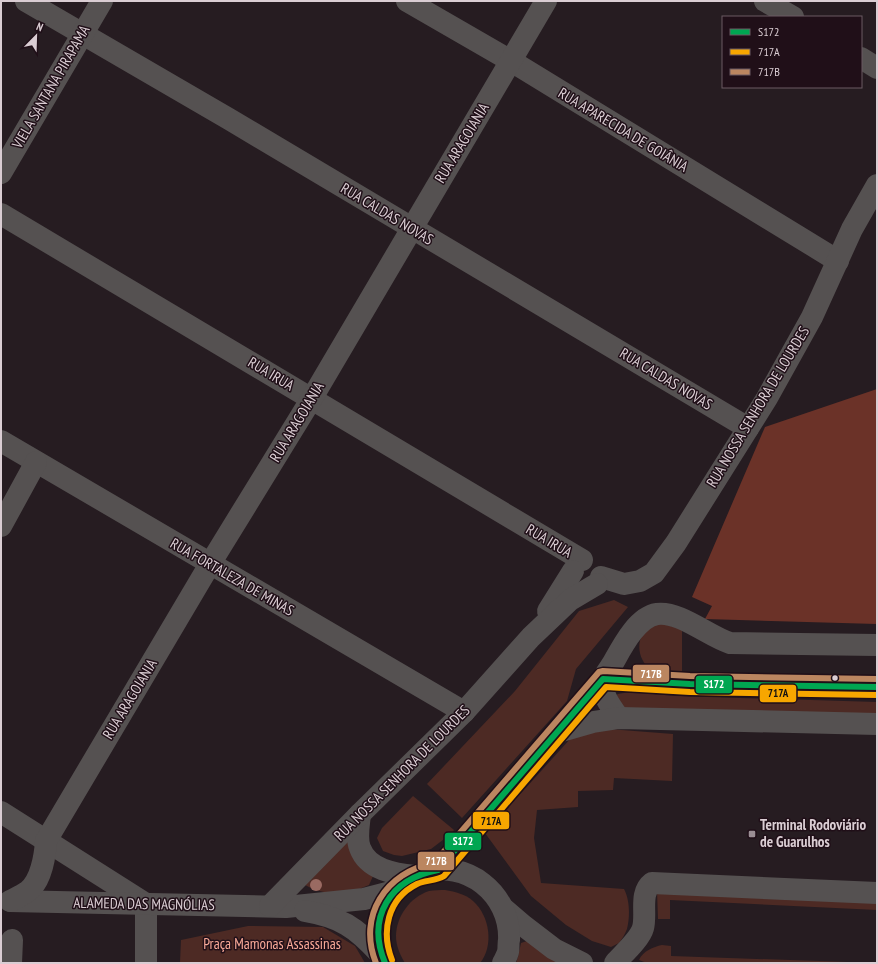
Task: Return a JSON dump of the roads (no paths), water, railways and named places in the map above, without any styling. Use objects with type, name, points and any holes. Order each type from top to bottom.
[{"type":"street","name":"RUA CALDAS NOVAS","points":[[26,1],[83,33],[748,428]]},
{"type":"street","name":"VIELA SANTANA PIRAPAMA","points":[[1,173],[102,1]]},
{"type":"street","name":"RUA APARECIDA DE GOIÂNIA","points":[[407,1],[511,61],[838,261]]},
{"type":"street","name":"RUA ARAGOIANIA","points":[[46,841],[210,564],[312,398],[546,1]]},
{"type":"street","points":[[862,59],[877,68]]},
{"type":"street","name":"RUA NOSSA SENHORA DE LOURDES","points":[[278,906],[360,814],[464,712],[531,637],[570,600],[599,581],[624,584],[640,581],[654,573],[676,543],[748,428],[812,318],[852,229],[877,185]]},
{"type":"street","name":"RUA IRUA","points":[[1,214],[312,398],[578,566]]},
{"type":"street","name":"RUA FORTALEZA DE MINAS","points":[[1,441],[464,712]]},
{"type":"street","points":[[1,526],[36,462]]},
{"type":"street","points":[[578,566],[574,576],[579,584],[588,587],[599,581]]},
{"type":"street","name":"RUA NOSSA SENHORA DE LOURDES","points":[[531,637],[578,566]]},
{"type":"street","points":[[438,870],[603,679],[633,630],[650,616],[658,614],[668,615],[683,620],[718,639],[730,643],[877,645]]},
{"type":"street","points":[[603,679],[740,685]]},
{"type":"street","points":[[603,679],[607,701],[619,718]]},
{"type":"street","points":[[558,732],[593,722],[619,718],[877,724]]},
{"type":"street","points":[[1,812],[146,904],[146,963]]},
{"type":"street","points":[[360,814],[358,834],[359,848],[366,859],[380,868],[395,874],[416,876]]},
{"type":"street","points":[[6,900],[29,890],[39,875],[45,857],[46,841]]},
{"type":"street","points":[[382,958],[377,931],[382,910],[395,891],[404,882],[416,876],[438,870],[458,872],[476,879],[492,891],[503,908],[524,926],[554,949],[582,963]]},
{"type":"street","points":[[615,963],[636,941],[643,930],[645,894],[648,886],[652,883],[877,893]]},
{"type":"street","points":[[278,906],[364,899],[395,891]]},
{"type":"street","name":"ALAMEDA DAS MAGNÓLIAS","points":[[6,900],[278,906]]},
{"type":"street","points":[[278,906],[330,916],[344,922],[359,931],[382,958]]},
{"type":"street","points":[[503,908],[509,929],[508,951],[503,963]]},
{"type":"street","points":[[11,963],[12,940]]},
{"type":"tunnel","points":[[739,685],[877,687]]},
{"type":"place","name":"Terminal Rodoviário de Guarulhos","points":[[752,834]]},
{"type":"park label","name":"Praça Mamonas Assassinas","points":[[272,944]]}]
